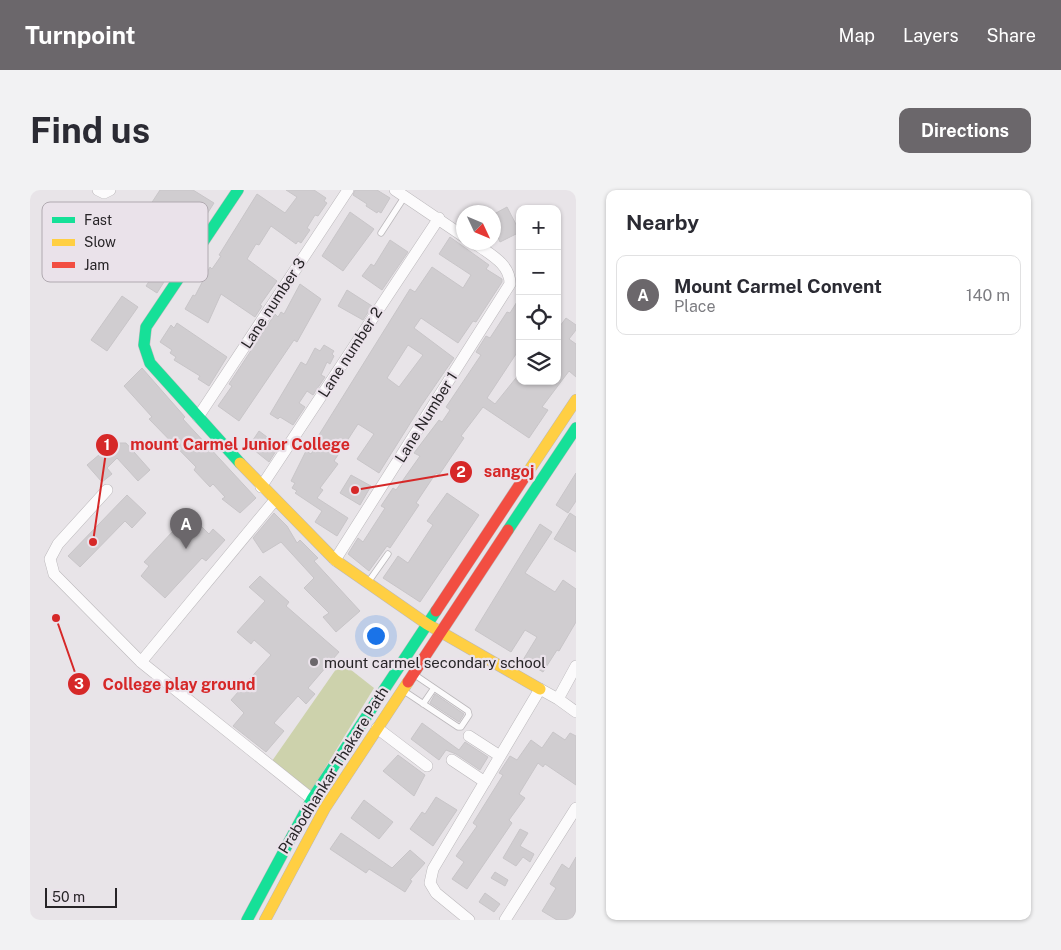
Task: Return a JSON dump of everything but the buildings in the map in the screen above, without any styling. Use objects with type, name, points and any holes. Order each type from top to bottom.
[{"type":"main road","points":[[208,235],[238,190]]},
{"type":"main road","points":[[177,282],[146,328],[144,345],[150,363],[198,417],[261,487],[336,560],[426,624],[540,688]]},
{"type":"main road","name":"Prabodhankar Thakare Path","points":[[247,920],[294,829],[312,799],[576,400]]},
{"type":"main road","name":"Prabodhankar Thakare Path","points":[[264,920],[307,837],[440,632],[576,428]]},
{"type":"street","points":[[98,190],[104,193],[110,190]]},
{"type":"street","name":"Lane number 3","points":[[198,417],[348,190]]},
{"type":"street","points":[[400,193],[456,230]]},
{"type":"street","name":"Lane number 2","points":[[261,487],[439,218]]},
{"type":"street","name":"Lane Number 1","points":[[336,560],[510,284],[510,273],[502,263],[484,250]]},
{"type":"street","points":[[107,490],[58,544],[50,558],[54,574],[141,662],[312,799]]},
{"type":"street","points":[[141,662],[275,500]]},
{"type":"street","points":[[558,699],[576,666]]},
{"type":"street","points":[[469,920],[436,893],[430,883],[433,869],[497,754],[540,688],[576,712]]},
{"type":"street","points":[[377,728],[426,766]]},
{"type":"street","points":[[468,736],[497,754]]},
{"type":"street","points":[[452,760],[482,780]]},
{"type":"street","points":[[505,920],[576,808]]},
{"type":"lane","points":[[381,233],[400,193]]},
{"type":"lane","points":[[367,582],[388,554]]},
{"type":"lane","points":[[402,690],[459,728],[468,715],[468,711],[413,674]]},
{"type":"lane","points":[[423,704],[434,688]]},
{"type":"green space","points":[[341,662],[374,688],[311,791],[272,761]]},
{"type":"traffic: fast","points":[[208,235],[238,190]]},
{"type":"traffic: fast","points":[[176,282],[146,327],[144,345],[150,363],[240,463]]},
{"type":"traffic: fast","points":[[508,530],[576,428]]},
{"type":"traffic: fast","points":[[247,920],[312,799],[436,611]]},
{"type":"traffic: slow","points":[[528,472],[576,400]]},
{"type":"traffic: slow","points":[[240,463],[335,560],[427,624],[540,689]]},
{"type":"traffic: slow","points":[[265,920],[325,808],[408,682]]},
{"type":"traffic: jam","points":[[436,611],[528,472]]},
{"type":"traffic: jam","points":[[408,682],[508,530]]},
{"type":"place","name":"sangoj","points":[[355,490]]},
{"type":"place","name":"mount Carmel Junior College","points":[[93,542]]},
{"type":"place","name":"Mount Carmel Convent","points":[[186,549]]},
{"type":"place","name":"College play ground","points":[[56,618]]},
{"type":"place","name":"mount carmel secondary school","points":[[314,662]]}]
